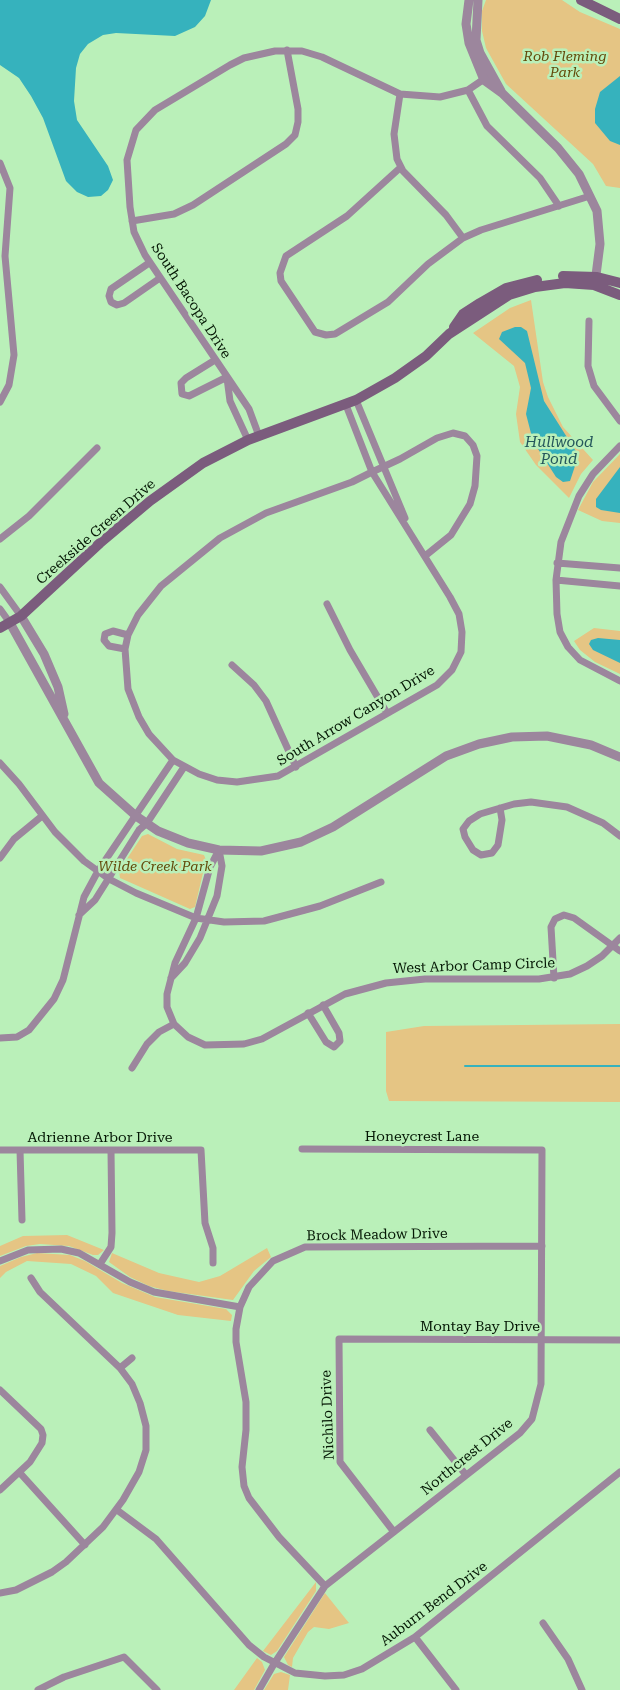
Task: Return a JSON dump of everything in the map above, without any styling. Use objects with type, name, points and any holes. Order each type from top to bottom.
[{"type":"main road","points":[[581,0],[620,19]]},
{"type":"main road","name":"Creekside Green Drive","points":[[0,628],[21,616],[100,543],[150,501],[204,463],[248,440],[356,400],[395,378],[426,356],[449,334],[509,295],[535,287],[565,282],[596,281],[620,283]]},
{"type":"main road","name":"Creekside Green Drive","points":[[596,281],[620,294]]},
{"type":"street","points":[[469,0],[472,4],[472,31],[488,77]]},
{"type":"street","points":[[469,0],[466,24],[468,43],[488,77],[558,148],[579,174],[597,211],[600,231],[596,281]]},
{"type":"street","points":[[476,40],[478,0]]},
{"type":"street","points":[[132,222],[174,214],[193,205],[286,144],[295,135],[298,109],[287,50],[322,56],[400,94],[440,97],[468,90],[488,77]]},
{"type":"street","name":"South Bacopa Drive","points":[[259,436],[249,409],[150,263],[134,232],[128,160],[136,130],[155,110],[244,58],[287,50]]},
{"type":"street","points":[[468,90],[487,126],[540,178],[559,206]]},
{"type":"street","points":[[400,94],[394,134],[396,159],[400,167],[446,215],[464,238]]},
{"type":"street","points":[[0,163],[7,175],[11,197],[3,272],[14,355],[10,385],[0,402]]},
{"type":"street","points":[[400,167],[347,216],[286,256],[280,273],[281,282],[315,332],[326,335],[335,334],[388,302],[428,264],[464,238],[481,230],[590,196]]},
{"type":"street","points":[[150,263],[111,289],[109,296],[111,302],[117,305],[124,303],[160,278]]},
{"type":"street","points":[[589,321],[588,366],[594,386],[620,421]]},
{"type":"street","points":[[215,360],[181,383],[182,394],[189,396],[227,378]]},
{"type":"street","name":"South Bacopa Drive","points":[[227,378],[230,401],[248,440]]},
{"type":"street","name":"South Arrow Canyon Drive","points":[[356,400],[413,537]]},
{"type":"street","name":"South Arrow Canyon Drive","points":[[346,405],[372,472],[459,614],[462,632],[461,652],[452,670],[437,685],[296,768],[278,776],[237,782],[218,780],[184,767],[173,760],[148,734],[128,689],[125,649],[128,635],[147,601],[161,586],[220,538],[266,514],[352,482],[372,472],[384,466],[437,438],[453,434],[464,436],[473,445],[477,456],[477,471],[470,504],[450,535],[425,556]]},
{"type":"street","points":[[620,446],[593,474],[579,496],[561,542],[556,580],[557,614],[560,632],[568,647],[580,660],[620,682]]},
{"type":"street","points":[[0,539],[29,516],[97,448]]},
{"type":"street","points":[[557,563],[620,568]]},
{"type":"street","points":[[556,580],[620,586]]},
{"type":"street","points":[[0,587],[21,616],[48,662],[58,687],[65,719]]},
{"type":"street","points":[[327,604],[354,658],[387,713]]},
{"type":"street","points":[[0,609],[10,623],[46,692],[65,719],[99,783],[147,824],[158,831],[188,843],[219,850],[260,851],[301,842],[333,827],[446,756],[479,744],[512,737],[547,736],[591,745],[620,757]]},
{"type":"street","points":[[125,649],[109,646],[104,640],[105,634],[113,631],[128,635]]},
{"type":"street","points":[[232,665],[254,685],[266,701],[296,768]]},
{"type":"street","points":[[0,1038],[17,1037],[29,1030],[54,999],[63,980],[84,897],[98,871],[173,760]]},
{"type":"street","points":[[0,763],[71,849],[98,871],[136,893],[196,918],[244,923],[264,921],[320,906],[380,882]]},
{"type":"street","points":[[79,916],[95,900],[139,830],[147,824],[184,767]]},
{"type":"street","points":[[500,808],[502,820],[498,845],[492,853],[481,855],[473,850],[464,837],[464,829],[469,821],[480,814],[500,808],[531,802],[567,807],[603,823],[620,836]]},
{"type":"street","points":[[0,858],[14,839],[42,816]]},
{"type":"street","points":[[132,1068],[147,1044],[159,1032],[174,1024],[167,1007],[166,994],[196,918],[210,868],[219,850]]},
{"type":"street","points":[[170,980],[185,963],[208,920],[218,896],[222,866],[219,850]]},
{"type":"street","points":[[554,978],[551,927],[555,919],[564,915],[574,918],[620,951]]},
{"type":"street","name":"West Arbor Camp Circle","points":[[174,1024],[188,1036],[205,1045],[244,1044],[262,1039],[323,1005],[366,987],[405,980],[554,978],[587,966],[613,946],[620,938]]},
{"type":"street","points":[[308,1013],[326,1042],[334,1047],[340,1041],[339,1033],[323,1005]]},
{"type":"street","name":"Honeycrest Lane","points":[[302,1149],[542,1150]]},
{"type":"street","name":"Adrienne Arbor Drive","points":[[0,1150],[201,1150],[205,1223],[213,1248],[213,1263]]},
{"type":"street","points":[[20,1150],[22,1220]]},
{"type":"street","points":[[100,1264],[111,1247],[111,1150]]},
{"type":"street","name":"Northcrest Drive","points":[[259,1690],[325,1586],[520,1433],[532,1419],[541,1384],[542,1150]]},
{"type":"street","name":"Brock Meadow Drive","points":[[325,1586],[279,1537],[248,1498],[244,1486],[242,1467],[246,1430],[246,1402],[236,1342],[240,1307],[249,1287],[264,1269],[283,1255],[306,1247],[542,1246]]},
{"type":"street","points":[[0,1261],[28,1250],[44,1248],[61,1249],[79,1253],[130,1282],[154,1292],[240,1307]]},
{"type":"street","points":[[0,1593],[22,1587],[52,1572],[84,1545],[117,1510],[139,1472],[146,1450],[146,1426],[140,1403],[132,1384],[120,1368],[40,1292],[31,1278]]},
{"type":"street","name":"Montay Bay Drive","points":[[339,1339],[620,1340]]},
{"type":"street","name":"Nichilo Drive","points":[[339,1339],[340,1462],[394,1532]]},
{"type":"street","points":[[120,1368],[132,1358]]},
{"type":"street","points":[[0,1390],[41,1429],[43,1435],[42,1444],[20,1472],[0,1490]]},
{"type":"street","points":[[430,1430],[466,1475]]},
{"type":"street","points":[[20,1472],[84,1545]]},
{"type":"street","name":"Auburn Bend Drive","points":[[117,1510],[156,1539],[249,1645],[274,1664],[295,1672],[310,1675],[344,1675],[377,1662],[415,1637],[619,1477]]},
{"type":"street","points":[[543,1623],[568,1659],[582,1690]]},
{"type":"street","points":[[415,1637],[456,1690]]},
{"type":"street","points":[[38,1690],[64,1678],[124,1657],[157,1690]]},
{"type":"green space","name":"Rob Fleming Park","points":[[486,0],[562,0],[580,12],[620,29],[620,188],[606,186],[593,164],[506,84],[486,48],[482,31],[482,11]]},
{"type":"green space","points":[[531,300],[543,382],[548,397],[563,427],[593,460],[581,474],[569,498],[536,465],[520,442],[516,414],[520,387],[514,366],[473,333],[510,308]]},
{"type":"green space","points":[[620,454],[620,523],[602,521],[578,510],[593,482]]},
{"type":"green space","points":[[594,628],[620,631],[620,674],[595,662],[580,650],[574,641]]},
{"type":"green space","name":"Wilde Creek Park","points":[[148,834],[177,849],[204,855],[206,860],[195,907],[190,909],[120,878],[119,871],[142,836]]},
{"type":"green space","points":[[620,1024],[620,1102],[389,1101],[386,1091],[386,1032],[424,1026]]},
{"type":"green space","points":[[67,1235],[104,1250],[98,1255],[93,1255],[69,1246],[40,1244],[26,1246],[0,1256],[0,1246],[23,1236]]},
{"type":"green space","points":[[267,1248],[271,1257],[254,1271],[233,1300],[168,1291],[149,1286],[130,1277],[109,1262],[112,1253],[159,1273],[199,1282],[220,1276]]},
{"type":"green space","points":[[37,1253],[70,1255],[85,1261],[122,1283],[155,1297],[226,1309],[232,1315],[231,1321],[178,1315],[113,1293],[96,1276],[71,1264],[27,1261],[6,1272],[0,1278],[0,1266],[21,1257]]},
{"type":"green space","points":[[316,1582],[316,1591],[277,1651],[271,1655],[263,1651]]},
{"type":"green space","points":[[325,1593],[349,1623],[329,1629],[314,1627],[308,1632],[293,1658],[292,1667],[288,1665],[284,1657]]},
{"type":"green space","points":[[257,1658],[262,1662],[265,1670],[254,1690],[234,1690]]},
{"type":"green space","points":[[281,1672],[290,1675],[288,1690],[264,1690],[274,1674]]},
{"type":"water","points":[[0,0],[211,0],[205,16],[195,27],[175,36],[116,33],[103,35],[88,44],[80,54],[76,68],[74,101],[77,120],[108,166],[113,180],[108,190],[101,196],[88,197],[77,192],[66,181],[43,118],[31,96],[19,78],[0,65]]},
{"type":"water","points":[[620,76],[620,145],[610,141],[595,123],[595,109],[600,92]]},
{"type":"water","name":"Hullwood Pond","points":[[515,327],[521,327],[527,331],[544,401],[577,453],[577,460],[570,481],[563,482],[556,477],[533,441],[526,414],[531,388],[525,363],[499,339],[502,332]]},
{"type":"water","name":"Hullwood Pond","points":[[620,467],[620,513],[601,510],[596,507],[596,499]]},
{"type":"water","points":[[598,638],[620,640],[620,663],[593,650],[589,644],[591,640]]},
{"type":"waterway","points":[[465,1066],[620,1066]]}]
